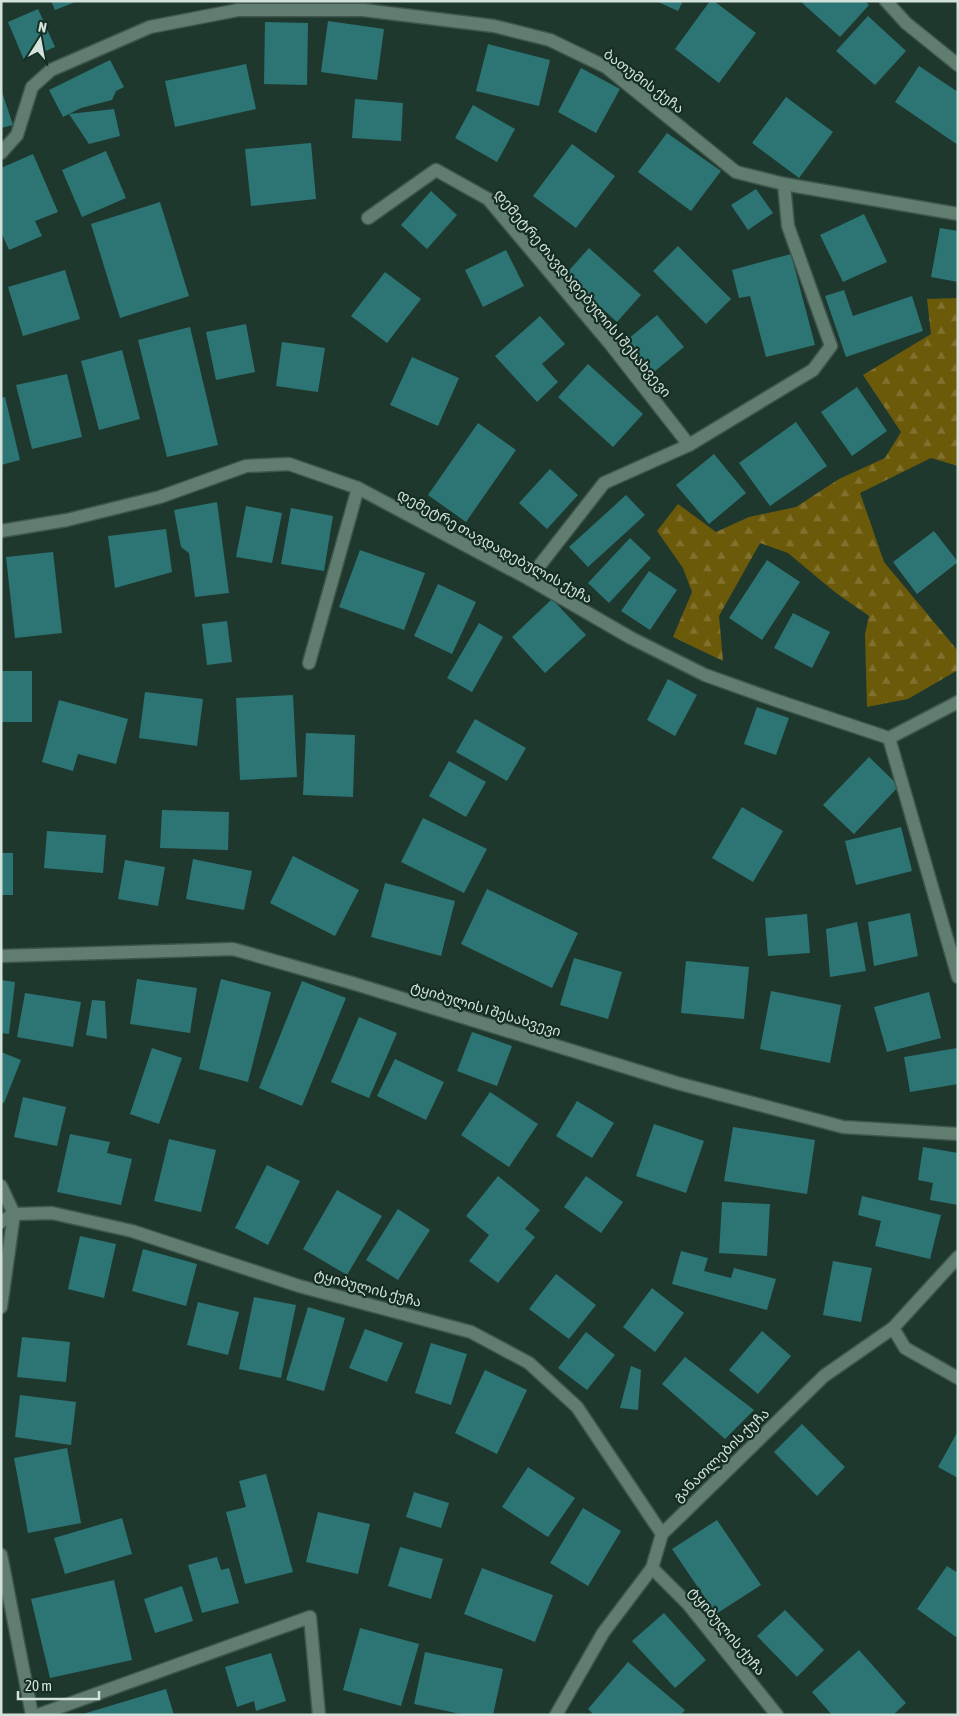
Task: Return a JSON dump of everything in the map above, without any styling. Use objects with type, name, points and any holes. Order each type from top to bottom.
[{"type":"street","points":[[886,1],[906,23],[958,65]]},
{"type":"street","name":"ბათუმის ქუჩა","points":[[1,153],[18,135],[32,87],[51,70],[150,27],[238,10],[362,10],[494,26],[550,40],[606,67],[736,172],[784,184],[958,214]]},
{"type":"street","name":"დემეტრე თავდადებულის I შესახვევი","points":[[368,218],[436,170],[488,199],[611,345],[689,445]]},
{"type":"street","points":[[529,580],[604,482],[689,445],[813,370],[831,346],[788,226],[784,184]]},
{"type":"street","name":"დემეტრე თავდადებულის ქუჩა","points":[[1,531],[67,520],[160,497],[246,466],[289,464],[358,488],[529,580],[631,638],[705,675],[889,738]]},
{"type":"street","points":[[309,663],[358,488]]},
{"type":"street","points":[[958,702],[889,738],[958,977]]},
{"type":"street","name":"ტყიბულის I შესახვევი","points":[[1,956],[233,949],[352,983],[677,1083],[842,1127],[958,1134]]},
{"type":"street","points":[[1,1186],[14,1214],[1,1307]]},
{"type":"street","name":"ტყიბულის ქუჩა","points":[[14,1214],[52,1213],[132,1231],[299,1286],[471,1332],[529,1363],[577,1407],[662,1534]]},
{"type":"street","points":[[1,1222],[14,1214]]},
{"type":"street","name":"განათლების ქუჩა","points":[[556,1715],[602,1633],[652,1568],[662,1534],[824,1376],[893,1328],[958,1258]]},
{"type":"street","points":[[893,1328],[905,1348],[958,1378]]},
{"type":"street","points":[[1,1554],[32,1715]]},
{"type":"street","name":"ტყიბულის ქუჩა","points":[[652,1568],[688,1604],[777,1715]]},
{"type":"street","points":[[38,1715],[310,1617],[319,1715]]},
{"type":"green space","points":[[958,298],[958,466],[931,458],[860,493],[884,562],[958,651],[958,670],[908,699],[867,707],[865,634],[869,616],[836,593],[788,553],[760,543],[719,616],[723,661],[673,637],[692,592],[683,568],[657,531],[678,504],[716,532],[749,517],[796,507],[839,479],[885,458],[901,432],[863,375],[931,334],[927,299]]},
{"type":"building","points":[[51,1],[78,1],[55,10]]},
{"type":"building","points":[[656,1],[683,1],[678,11]]},
{"type":"building","points":[[710,1],[714,1],[756,33],[719,83],[675,49]]},
{"type":"building","points":[[800,1],[865,1],[869,5],[840,37]]},
{"type":"building","points":[[38,9],[55,47],[24,60],[8,22]]},
{"type":"building","points":[[868,16],[906,51],[875,85],[836,51]]},
{"type":"building","points":[[328,21],[384,29],[377,80],[321,72]]},
{"type":"building","points":[[265,22],[308,23],[307,85],[264,84]]},
{"type":"building","points":[[488,44],[550,60],[539,106],[476,91]]},
{"type":"building","points":[[110,60],[124,87],[116,91],[112,100],[81,108],[63,117],[49,90]]},
{"type":"building","points":[[246,64],[256,109],[175,127],[165,81]]},
{"type":"building","points":[[919,66],[958,92],[958,145],[895,102]]},
{"type":"building","points":[[581,68],[620,89],[596,133],[558,112]]},
{"type":"building","points":[[1,89],[13,125],[1,128]]},
{"type":"building","points":[[786,97],[833,132],[799,178],[752,143]]},
{"type":"building","points":[[355,99],[403,103],[401,141],[352,138]]},
{"type":"building","points":[[473,105],[515,129],[497,162],[455,138]]},
{"type":"building","points":[[114,109],[120,136],[89,144],[69,114]]},
{"type":"building","points":[[667,133],[721,171],[691,211],[638,172]]},
{"type":"building","points":[[311,143],[316,199],[251,206],[245,149]]},
{"type":"building","points":[[572,144],[615,176],[576,228],[533,196]]},
{"type":"building","points":[[106,151],[126,198],[82,217],[62,170]]},
{"type":"building","points":[[33,154],[58,212],[35,221],[42,236],[9,250],[1,232],[1,168]]},
{"type":"building","points":[[756,189],[773,213],[748,230],[731,205]]},
{"type":"building","points":[[431,191],[457,215],[427,249],[401,225]]},
{"type":"building","points":[[160,202],[189,296],[120,318],[91,224]]},
{"type":"building","points":[[864,214],[887,262],[843,282],[820,235]]},
{"type":"building","points":[[940,228],[958,231],[958,282],[931,277]]},
{"type":"building","points":[[678,246],[731,299],[706,324],[653,271]]},
{"type":"building","points":[[589,248],[641,295],[617,322],[565,275]]},
{"type":"building","points":[[506,250],[524,286],[483,307],[465,270]]},
{"type":"building","points":[[791,254],[815,345],[766,357],[750,296],[739,298],[732,270]]},
{"type":"building","points":[[65,270],[80,319],[23,336],[8,287]]},
{"type":"building","points":[[385,272],[421,299],[387,343],[351,316]]},
{"type":"building","points":[[844,290],[853,316],[912,296],[923,331],[846,357],[825,296]]},
{"type":"building","points":[[657,315],[684,347],[649,376],[622,344]]},
{"type":"building","points":[[540,316],[565,344],[542,364],[558,382],[537,402],[495,356]]},
{"type":"building","points":[[246,324],[255,372],[216,380],[206,332]]},
{"type":"building","points":[[190,327],[218,445],[167,457],[138,340]]},
{"type":"building","points":[[282,342],[325,348],[318,392],[276,386]]},
{"type":"building","points":[[122,350],[140,419],[99,430],[81,361]]},
{"type":"building","points":[[412,357],[459,378],[438,426],[390,405]]},
{"type":"building","points":[[588,364],[643,414],[613,447],[558,397]]},
{"type":"building","points":[[67,374],[82,437],[32,449],[16,385]]},
{"type":"building","points":[[857,387],[887,431],[852,456],[821,412]]},
{"type":"building","points":[[5,397],[20,460],[1,465],[1,398]]},
{"type":"building","points":[[796,422],[827,466],[770,506],[739,463]]},
{"type":"building","points":[[478,423],[516,450],[466,522],[428,495]]},
{"type":"building","points":[[714,454],[746,493],[709,524],[676,485]]},
{"type":"building","points":[[550,469],[578,495],[547,529],[519,503]]},
{"type":"building","points":[[626,495],[645,515],[588,567],[569,547]]},
{"type":"building","points":[[217,502],[229,593],[195,597],[189,553],[181,547],[174,510]]},
{"type":"building","points":[[246,506],[282,513],[272,563],[236,557]]},
{"type":"building","points":[[291,508],[333,516],[324,571],[281,564]]},
{"type":"building","points":[[166,529],[172,572],[115,588],[108,536]]},
{"type":"building","points":[[934,531],[958,562],[917,594],[893,562]]},
{"type":"building","points":[[630,538],[651,558],[609,603],[588,583]]},
{"type":"building","points":[[360,550],[425,573],[404,630],[339,607]]},
{"type":"building","points":[[53,552],[62,633],[15,638],[6,557]]},
{"type":"building","points":[[767,560],[800,582],[762,640],[729,618]]},
{"type":"building","points":[[649,571],[677,590],[650,630],[621,611]]},
{"type":"building","points":[[438,584],[476,602],[452,654],[414,636]]},
{"type":"building","points":[[552,599],[586,635],[545,673],[512,637]]},
{"type":"building","points":[[793,613],[830,632],[812,668],[774,648]]},
{"type":"building","points":[[227,621],[232,662],[207,665],[202,624]]},
{"type":"building","points":[[479,623],[503,637],[472,692],[447,678]]},
{"type":"building","points":[[1,671],[32,671],[32,722],[1,722]]},
{"type":"building","points":[[668,679],[697,695],[675,736],[647,720]]},
{"type":"building","points":[[145,692],[203,699],[197,746],[139,738]]},
{"type":"building","points":[[293,695],[297,777],[240,780],[236,698]]},
{"type":"building","points":[[59,700],[128,719],[116,764],[78,754],[73,771],[42,762]]},
{"type":"building","points":[[757,707],[789,718],[776,755],[744,744]]},
{"type":"building","points":[[475,719],[526,748],[507,781],[456,752]]},
{"type":"building","points":[[306,733],[355,735],[353,797],[303,795]]},
{"type":"building","points":[[869,757],[899,786],[854,834],[823,805]]},
{"type":"building","points":[[449,761],[486,782],[466,817],[429,796]]},
{"type":"building","points":[[742,807],[783,831],[753,882],[712,858]]},
{"type":"building","points":[[162,810],[229,812],[228,850],[160,848]]},
{"type":"building","points":[[423,818],[487,849],[464,893],[401,862]]},
{"type":"building","points":[[901,827],[912,871],[856,885],[845,841]]},
{"type":"building","points":[[47,831],[106,835],[103,873],[44,868]]},
{"type":"building","points":[[1,853],[13,853],[13,895],[1,895]]},
{"type":"building","points":[[293,856],[359,890],[335,936],[270,903]]},
{"type":"building","points":[[193,859],[252,871],[244,910],[186,899]]},
{"type":"building","points":[[125,860],[165,867],[158,906],[118,899]]},
{"type":"building","points":[[385,883],[455,901],[441,956],[371,937]]},
{"type":"building","points":[[487,889],[578,933],[552,988],[461,944]]},
{"type":"building","points":[[910,913],[918,956],[874,966],[868,922]]},
{"type":"building","points":[[807,914],[810,953],[768,956],[765,918]]},
{"type":"building","points":[[857,922],[866,971],[830,977],[826,929]]},
{"type":"building","points":[[574,958],[622,972],[608,1019],[560,1005]]},
{"type":"building","points":[[686,961],[749,967],[744,1019],[681,1013]]},
{"type":"building","points":[[137,979],[197,988],[190,1033],[130,1024]]},
{"type":"building","points":[[221,979],[271,992],[248,1082],[199,1069]]},
{"type":"building","points":[[1,980],[15,982],[9,1034],[1,1033]]},
{"type":"building","points":[[302,981],[346,998],[302,1106],[259,1088]]},
{"type":"building","points":[[771,991],[841,1005],[830,1063],[760,1049]]},
{"type":"building","points":[[929,992],[941,1038],[887,1052],[874,1007]]},
{"type":"building","points":[[25,993],[81,1002],[73,1047],[17,1037]]},
{"type":"building","points":[[92,1000],[105,1001],[107,1039],[86,1035]]},
{"type":"building","points":[[359,1017],[397,1033],[369,1098],[331,1082]]},
{"type":"building","points":[[472,1032],[512,1046],[497,1086],[457,1071]]},
{"type":"building","points":[[152,1048],[182,1058],[159,1124],[130,1114]]},
{"type":"building","points":[[957,1048],[958,1084],[910,1092],[904,1057]]},
{"type":"building","points":[[1,1052],[21,1060],[4,1103],[1,1102]]},
{"type":"building","points":[[395,1059],[444,1082],[426,1120],[377,1096]]},
{"type":"building","points":[[490,1092],[538,1124],[509,1167],[461,1135]]},
{"type":"building","points":[[23,1097],[66,1107],[57,1146],[14,1137]]},
{"type":"building","points":[[577,1101],[614,1123],[592,1158],[556,1136]]},
{"type":"building","points":[[654,1124],[704,1141],[686,1193],[636,1176]]},
{"type":"building","points":[[733,1127],[815,1140],[807,1194],[724,1181]]},
{"type":"building","points":[[70,1134],[110,1142],[107,1153],[132,1159],[121,1205],[57,1192]]},
{"type":"building","points":[[169,1139],[216,1150],[201,1212],[154,1201]]},
{"type":"building","points":[[923,1147],[958,1153],[958,1205],[930,1200],[933,1183],[918,1180]]},
{"type":"building","points":[[267,1165],[300,1181],[268,1245],[235,1228]]},
{"type":"building","points":[[498,1176],[540,1210],[525,1229],[535,1237],[498,1283],[469,1261],[489,1235],[466,1216]]},
{"type":"building","points":[[586,1176],[623,1202],[601,1233],[564,1207]]},
{"type":"building","points":[[337,1190],[382,1216],[347,1275],[303,1249]]},
{"type":"building","points":[[862,1196],[941,1215],[930,1259],[875,1246],[881,1221],[858,1215]]},
{"type":"building","points":[[722,1202],[770,1204],[767,1256],[719,1253]]},
{"type":"building","points":[[398,1209],[430,1230],[398,1280],[366,1260]]},
{"type":"building","points":[[80,1236],[116,1244],[104,1298],[68,1289]]},
{"type":"building","points":[[143,1249],[197,1264],[186,1306],[132,1291]]},
{"type":"building","points":[[681,1251],[708,1258],[704,1271],[731,1278],[734,1268],[776,1279],[767,1310],[672,1284]]},
{"type":"building","points":[[833,1261],[872,1268],[861,1322],[823,1315]]},
{"type":"building","points":[[556,1274],[596,1305],[569,1339],[529,1309]]},
{"type":"building","points":[[652,1288],[684,1313],[655,1352],[623,1327]]},
{"type":"building","points":[[254,1297],[296,1305],[281,1378],[239,1369]]},
{"type":"building","points":[[198,1302],[239,1312],[228,1355],[187,1345]]},
{"type":"building","points":[[308,1307],[345,1318],[324,1391],[286,1380]]},
{"type":"building","points":[[365,1329],[403,1343],[387,1382],[349,1368]]},
{"type":"building","points":[[762,1331],[791,1356],[758,1394],[729,1370]]},
{"type":"building","points":[[586,1332],[615,1355],[587,1390],[558,1368]]},
{"type":"building","points":[[22,1337],[70,1342],[66,1382],[17,1377]]},
{"type":"building","points":[[431,1343],[467,1354],[451,1405],[415,1393]]},
{"type":"building","points":[[685,1357],[754,1410],[725,1439],[662,1384]]},
{"type":"building","points":[[631,1366],[641,1370],[638,1410],[620,1408]]},
{"type":"building","points":[[485,1370],[527,1390],[497,1454],[455,1433]]},
{"type":"building","points":[[20,1395],[76,1402],[71,1445],[15,1437]]},
{"type":"building","points":[[802,1424],[845,1467],[817,1496],[774,1452]]},
{"type":"building","points":[[958,1431],[958,1478],[938,1467]]},
{"type":"building","points":[[67,1448],[81,1523],[28,1533],[14,1458]]},
{"type":"building","points":[[528,1467],[575,1498],[548,1537],[502,1507]]},
{"type":"building","points":[[266,1474],[293,1572],[245,1584],[226,1512],[246,1507],[239,1481]]},
{"type":"building","points":[[414,1492],[449,1503],[441,1528],[406,1517]]},
{"type":"building","points":[[583,1508],[621,1531],[588,1586],[550,1563]]},
{"type":"building","points":[[318,1512],[370,1524],[358,1574],[306,1562]]},
{"type":"building","points":[[122,1518],[132,1554],[65,1574],[54,1538]]},
{"type":"building","points":[[717,1520],[761,1585],[716,1614],[672,1549]]},
{"type":"building","points":[[400,1547],[443,1559],[431,1599],[388,1586]]},
{"type":"building","points":[[217,1557],[221,1570],[229,1568],[239,1603],[202,1613],[188,1565]]},
{"type":"building","points":[[947,1566],[958,1573],[958,1634],[956,1637],[917,1609]]},
{"type":"building","points":[[482,1568],[553,1595],[535,1642],[464,1614]]},
{"type":"building","points":[[114,1580],[132,1660],[50,1678],[31,1599]]},
{"type":"building","points":[[182,1586],[193,1621],[155,1633],[144,1599]]},
{"type":"building","points":[[785,1610],[824,1650],[797,1677],[757,1636]]},
{"type":"building","points":[[664,1613],[706,1660],[675,1688],[632,1641]]},
{"type":"building","points":[[360,1628],[419,1644],[401,1706],[343,1690]]},
{"type":"building","points":[[859,1650],[906,1703],[893,1715],[832,1715],[812,1692]]},
{"type":"building","points":[[425,1652],[503,1669],[493,1715],[465,1715],[414,1704]]},
{"type":"building","points":[[271,1653],[286,1701],[256,1711],[254,1701],[237,1707],[225,1667]]},
{"type":"building","points":[[628,1662],[685,1710],[681,1715],[594,1715],[588,1709]]},
{"type":"building","points":[[166,1689],[174,1715],[83,1715],[83,1714]]}]
